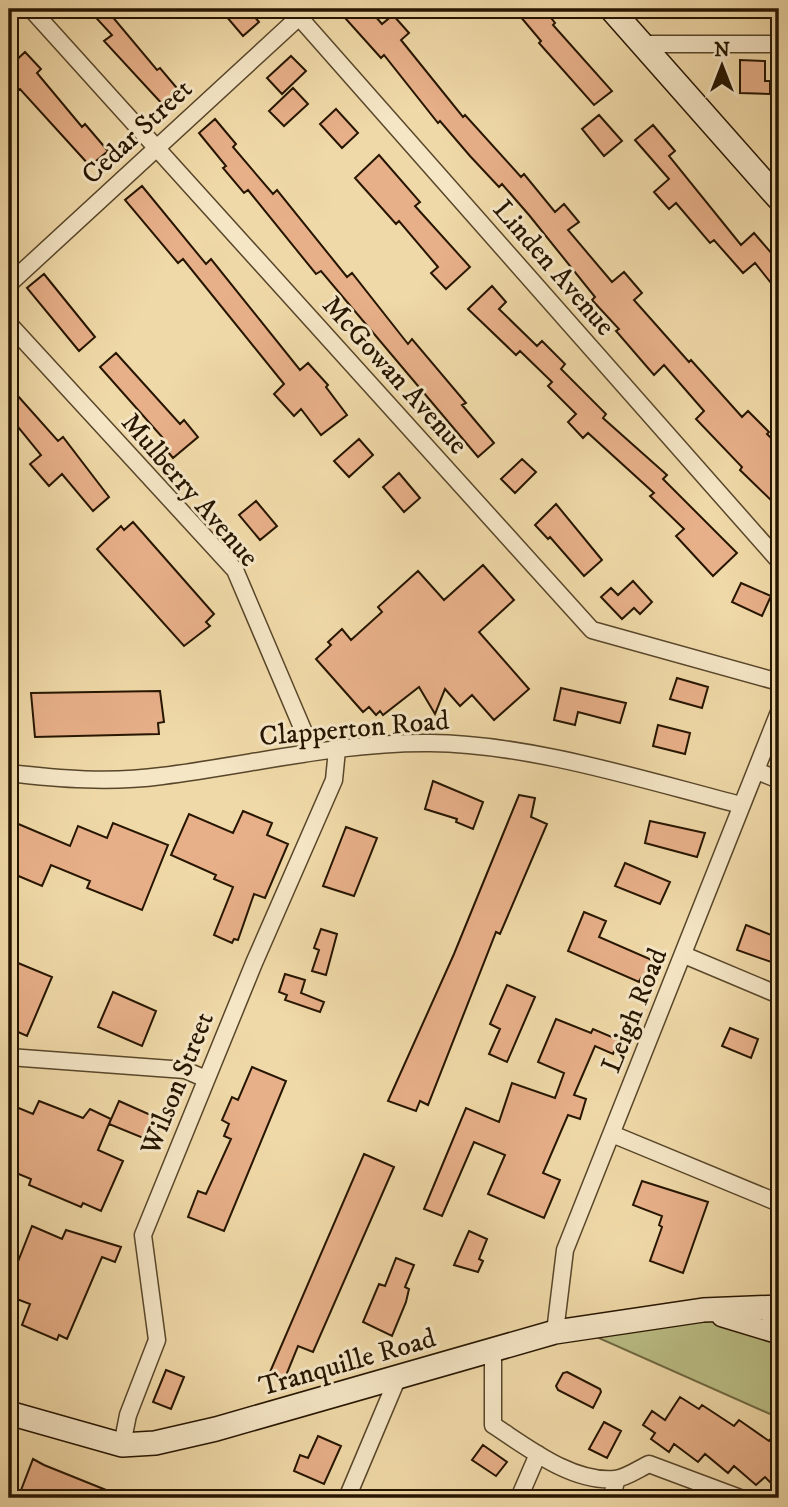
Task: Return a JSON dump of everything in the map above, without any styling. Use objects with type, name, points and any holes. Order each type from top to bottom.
[{"type":"main road","points":[[611,9],[779,199]]},
{"type":"main road","name":"Tranquille Road","points":[[9,1413],[122,1445],[155,1443],[216,1429],[555,1332],[703,1310],[779,1307]]},
{"type":"main road","points":[[703,1310],[779,1332]]},
{"type":"street","name":"McGowan Avenue","points":[[31,9],[592,630],[779,682]]},
{"type":"street","name":"Cedar Street","points":[[9,284],[157,148],[295,13]]},
{"type":"street","name":"Linden Avenue","points":[[295,13],[779,561]]},
{"type":"street","points":[[642,44],[779,44]]},
{"type":"street","name":"Mulberry Avenue","points":[[9,324],[235,570],[312,751]]},
{"type":"street","name":"Leigh Road","points":[[555,1332],[565,1250],[779,712]]},
{"type":"street","name":"Clapperton Road","points":[[9,773],[80,781],[160,777],[312,751],[427,743],[466,744],[582,765],[741,805]]},
{"type":"street","name":"Wilson Street","points":[[122,1445],[128,1415],[157,1340],[143,1235],[206,1079],[334,780],[337,750]]},
{"type":"street","points":[[757,771],[779,780]]},
{"type":"street","points":[[684,955],[779,995]]},
{"type":"street","points":[[9,1057],[186,1070],[206,1079]]},
{"type":"street","points":[[612,1134],[779,1203]]},
{"type":"street","points":[[493,1350],[493,1424],[538,1454],[584,1476],[617,1479],[649,1464],[740,1498]]},
{"type":"street","points":[[347,1498],[398,1377]]},
{"type":"street","points":[[519,1498],[538,1454]]},
{"type":"street","points":[[611,1498],[617,1479]]},
{"type":"green space","points":[[708,1318],[779,1342],[779,1418],[592,1335]]},
{"type":"building","points":[[88,9],[106,9],[157,70],[160,68],[181,93],[165,107],[104,41],[112,35]]},
{"type":"building","points":[[220,9],[248,9],[259,22],[243,36]]},
{"type":"building","points":[[337,9],[369,9],[382,24],[393,15],[409,33],[401,40],[463,117],[465,115],[521,177],[524,174],[555,212],[564,204],[579,222],[568,230],[612,282],[624,272],[642,293],[634,300],[689,362],[691,360],[742,417],[748,411],[769,432],[767,434],[779,446],[779,508],[740,470],[742,467],[696,419],[704,411],[664,365],[654,375],[616,331],[619,329],[592,300],[595,297],[529,215],[502,184],[499,187],[440,121],[438,123],[384,55],[381,58]]},
{"type":"building","points":[[514,9],[544,9],[555,23],[553,25],[612,91],[594,105],[539,43],[541,41]]},
{"type":"building","points":[[25,52],[41,69],[37,73],[82,127],[85,124],[108,151],[90,166],[20,89],[15,93],[9,86],[9,67]]},
{"type":"building","points":[[291,56],[306,71],[282,94],[267,78]]},
{"type":"building","points":[[740,60],[765,61],[765,81],[770,81],[770,94],[740,93]]},
{"type":"building","points":[[293,88],[308,104],[284,126],[269,111]]},
{"type":"building","points":[[336,109],[358,133],[342,148],[320,124]]},
{"type":"building","points":[[599,115],[622,141],[604,156],[582,129]]},
{"type":"building","points":[[215,119],[236,144],[233,147],[273,194],[277,190],[347,277],[352,273],[408,344],[412,339],[466,403],[462,405],[494,443],[478,457],[321,271],[316,274],[248,190],[244,193],[223,168],[226,166],[199,133]]},
{"type":"building","points":[[653,125],[675,151],[669,156],[741,245],[754,233],[779,262],[779,293],[755,263],[743,273],[714,240],[710,243],[676,203],[669,209],[654,192],[669,179],[635,140]]},
{"type":"building","points":[[379,155],[420,202],[415,206],[470,267],[446,289],[431,273],[438,267],[399,221],[396,224],[355,178]]},
{"type":"building","points":[[142,186],[206,264],[211,259],[300,370],[308,363],[328,385],[326,387],[347,415],[321,435],[301,409],[294,416],[274,394],[284,384],[183,259],[178,263],[125,200]]},
{"type":"building","points":[[44,274],[95,337],[79,351],[27,288]]},
{"type":"building","points":[[492,286],[506,302],[499,309],[537,346],[542,341],[565,364],[561,369],[606,414],[603,418],[667,475],[663,479],[737,553],[713,576],[676,536],[684,529],[650,496],[654,493],[588,433],[583,438],[568,422],[576,414],[548,386],[552,382],[520,351],[516,355],[468,309]]},
{"type":"building","points":[[116,353],[180,424],[184,420],[198,437],[173,458],[159,441],[163,438],[100,367]]},
{"type":"building","points":[[9,386],[58,441],[63,437],[109,497],[93,511],[62,474],[49,486],[30,464],[41,455],[9,416]]},
{"type":"building","points":[[359,439],[373,455],[349,477],[334,461]]},
{"type":"building","points":[[522,459],[536,472],[515,493],[501,479]]},
{"type":"building","points":[[399,473],[420,498],[404,512],[383,487]]},
{"type":"building","points":[[256,501],[277,526],[260,540],[239,515]]},
{"type":"building","points":[[556,504],[602,560],[584,576],[550,537],[548,539],[535,525]]},
{"type":"building","points":[[133,522],[214,614],[206,622],[210,626],[184,646],[97,549],[121,526],[124,530]]},
{"type":"building","points":[[483,565],[514,600],[479,632],[529,689],[494,720],[472,695],[460,706],[445,689],[435,714],[419,687],[383,715],[380,711],[376,715],[369,707],[363,712],[316,659],[331,645],[328,642],[342,629],[351,640],[382,612],[378,607],[418,571],[444,600]]},
{"type":"building","points":[[633,581],[652,602],[640,614],[634,608],[622,619],[601,597],[611,588],[618,595]]},
{"type":"building","points":[[741,583],[771,596],[762,616],[732,602]]},
{"type":"building","points":[[677,678],[708,687],[702,708],[670,699]]},
{"type":"building","points":[[561,688],[626,703],[620,723],[578,712],[575,725],[554,720]]},
{"type":"building","points":[[160,691],[164,722],[158,723],[159,734],[35,737],[31,693]]},
{"type":"building","points":[[658,725],[690,733],[685,754],[653,746]]},
{"type":"building","points":[[433,781],[483,802],[473,829],[456,822],[457,819],[425,809]]},
{"type":"building","points":[[519,795],[535,798],[531,817],[547,824],[500,934],[496,932],[428,1105],[420,1101],[416,1111],[388,1101],[454,954]]},
{"type":"building","points":[[243,811],[272,823],[267,835],[288,844],[265,898],[254,894],[238,940],[234,939],[232,943],[214,935],[233,887],[214,879],[216,875],[171,855],[189,814],[233,833]]},
{"type":"building","points":[[9,820],[70,846],[78,826],[107,838],[113,823],[168,845],[142,910],[87,888],[90,881],[51,865],[42,886],[9,872]]},
{"type":"building","points":[[650,821],[705,833],[697,857],[645,843]]},
{"type":"building","points":[[346,827],[377,838],[354,896],[323,886]]},
{"type":"building","points":[[625,863],[670,882],[660,904],[615,886]]},
{"type":"building","points":[[584,912],[606,921],[599,937],[652,960],[644,979],[641,978],[639,982],[568,951]]},
{"type":"building","points":[[746,925],[779,938],[774,963],[737,950]]},
{"type":"building","points":[[321,929],[337,934],[326,975],[312,971],[319,950],[314,948]]},
{"type":"building","points":[[18,963],[52,977],[27,1036],[9,1028],[9,983]]},
{"type":"building","points":[[285,974],[305,980],[301,993],[324,1002],[320,1012],[285,1000],[287,995],[279,992]]},
{"type":"building","points":[[507,985],[535,997],[507,1062],[489,1054],[500,1029],[490,1024]]},
{"type":"building","points":[[113,992],[156,1011],[142,1046],[98,1027]]},
{"type":"building","points":[[556,1019],[591,1033],[593,1029],[619,1040],[613,1054],[595,1046],[574,1095],[586,1099],[580,1119],[568,1115],[543,1173],[560,1180],[544,1218],[488,1194],[505,1155],[474,1142],[442,1216],[424,1209],[466,1108],[499,1122],[512,1083],[555,1098],[564,1073],[538,1062]]},
{"type":"building","points":[[730,1028],[758,1039],[751,1058],[722,1046]]},
{"type":"building","points":[[252,1067],[286,1081],[224,1231],[188,1217],[198,1191],[206,1194],[231,1139],[224,1136],[229,1124],[222,1120],[232,1097],[238,1100]]},
{"type":"building","points":[[39,1101],[83,1118],[90,1109],[111,1119],[98,1150],[123,1161],[101,1211],[83,1203],[81,1207],[29,1185],[31,1179],[9,1170],[9,1104],[33,1114]]},
{"type":"building","points":[[119,1101],[162,1120],[153,1142],[109,1124]]},
{"type":"building","points":[[364,1154],[394,1167],[313,1352],[298,1346],[285,1378],[270,1372]]},
{"type":"building","points":[[642,1181],[708,1202],[683,1273],[650,1261],[662,1227],[659,1225],[662,1216],[633,1205]]},
{"type":"building","points":[[32,1226],[62,1239],[66,1230],[121,1247],[115,1262],[102,1257],[67,1339],[59,1335],[57,1340],[22,1325],[30,1304],[9,1296],[9,1261],[17,1264]]},
{"type":"building","points":[[469,1231],[487,1239],[479,1259],[483,1261],[478,1272],[454,1265]]},
{"type":"building","points":[[396,1258],[414,1265],[405,1287],[409,1289],[406,1302],[392,1336],[363,1322],[379,1284],[385,1286]]},
{"type":"building","points":[[166,1370],[184,1377],[171,1409],[153,1402]]},
{"type":"building","points":[[567,1372],[600,1389],[593,1408],[558,1390],[556,1386],[563,1373]]},
{"type":"building","points":[[680,1397],[699,1409],[702,1405],[734,1426],[739,1420],[769,1441],[779,1429],[779,1491],[765,1477],[756,1485],[734,1466],[728,1473],[705,1454],[698,1462],[674,1444],[669,1452],[651,1439],[655,1433],[643,1425],[652,1411],[665,1420]]},
{"type":"building","points":[[604,1422],[621,1431],[607,1458],[589,1449]]},
{"type":"building","points":[[318,1436],[341,1446],[324,1484],[294,1471],[300,1455],[308,1458]]},
{"type":"building","points":[[483,1445],[507,1462],[496,1476],[472,1460]]},
{"type":"building","points":[[33,1459],[44,1465],[126,1498],[18,1498]]}]
